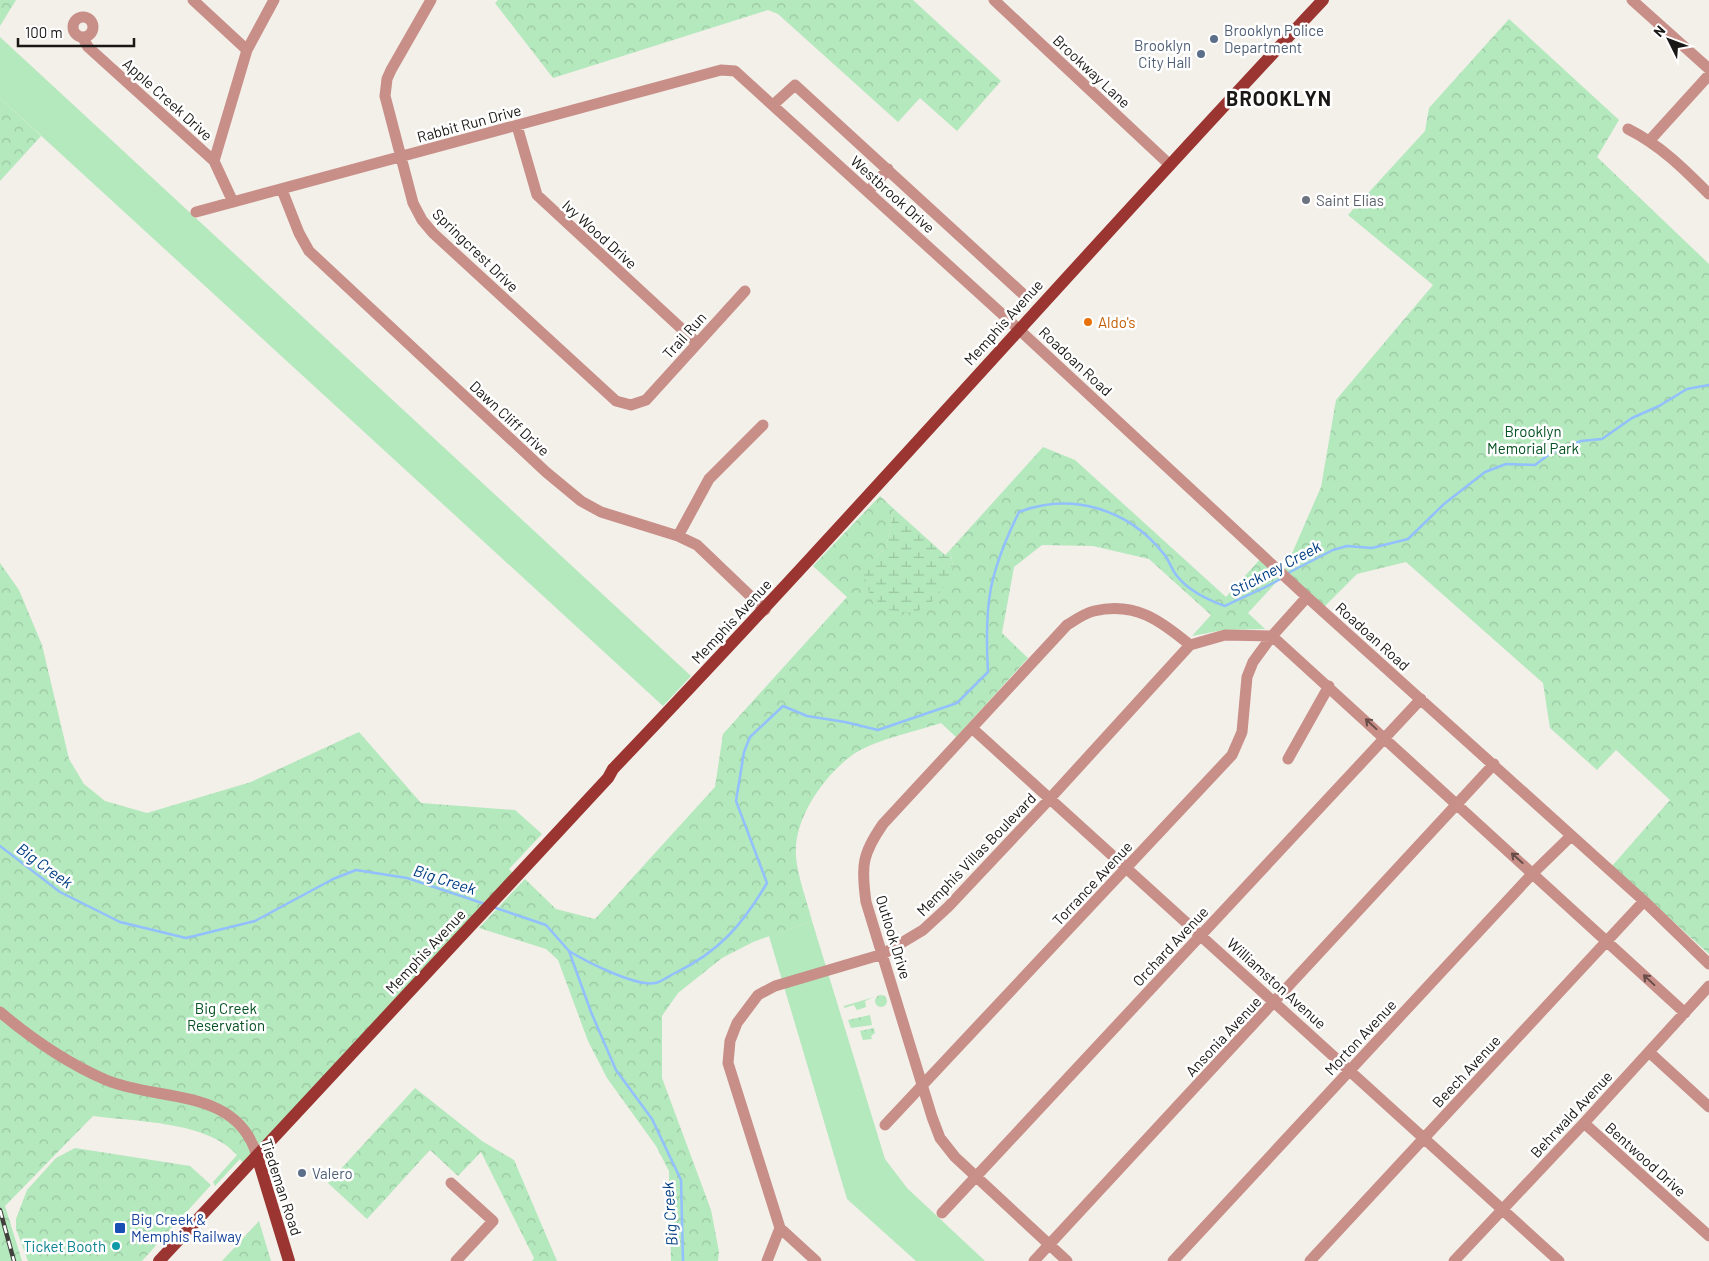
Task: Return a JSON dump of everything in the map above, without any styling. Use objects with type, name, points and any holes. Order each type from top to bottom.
[{"type":"main road","name":"Memphis Avenue","points":[[159,1261],[608,778],[613,769],[765,610],[1018,328],[1323,0]]},
{"type":"main road","name":"Tiedeman Road","points":[[257,1156],[289,1261]]},
{"type":"street","points":[[193,0],[247,50]]},
{"type":"street","points":[[233,202],[214,160],[247,50],[274,0]]},
{"type":"street","name":"Springcrest Drive","points":[[431,0],[391,70],[385,88],[386,104],[413,203],[422,220],[433,233],[616,401],[631,405],[646,400]]},
{"type":"street","name":"Brookway Lane","points":[[994,0],[1170,165]]},
{"type":"street","points":[[1633,0],[1709,69]]},
{"type":"street","name":"Apple Creek Drive","points":[[83,38],[88,47],[214,160]]},
{"type":"street","name":"Rabbit Run Drive","points":[[196,212],[720,70],[736,72],[748,81]]},
{"type":"street","points":[[1650,140],[1709,75]]},
{"type":"street","name":"Westbrook Drive","points":[[748,81],[1018,328]]},
{"type":"street","points":[[773,105],[795,85],[1023,294]]},
{"type":"street","name":"Ivy Wood Drive","points":[[517,126],[538,195],[697,343]]},
{"type":"street","points":[[1628,129],[1650,140],[1674,159],[1709,194]]},
{"type":"street","points":[[868,192],[888,169]]},
{"type":"street","name":"Dawn Cliff Drive","points":[[282,190],[299,234],[310,251],[546,472],[581,501],[601,512],[678,536],[697,545],[765,610]]},
{"type":"street","name":"Trail Run","points":[[646,400],[745,291]]},
{"type":"street","name":"Roadoan Road","points":[[1018,328],[1307,597],[1644,901],[1709,964]]},
{"type":"street","points":[[678,536],[709,479],[763,425]]},
{"type":"street","points":[[1272,636],[1307,597]]},
{"type":"street","name":"Outlook Drive","points":[[1067,1261],[974,1177],[940,1138],[866,902],[862,872],[868,845],[883,824],[973,729],[1066,625],[1094,611],[1122,608],[1144,613],[1162,622],[1190,645]]},
{"type":"street","points":[[1190,645],[1226,635],[1272,636],[1386,738],[1685,1013]]},
{"type":"street","name":"Torrance Avenue","points":[[885,1125],[923,1087],[1232,755],[1242,732],[1246,677],[1272,636]]},
{"type":"street","name":"Memphis Villas Boulevard","points":[[780,1228],[728,1064],[730,1041],[737,1022],[758,995],[775,986],[883,954],[929,925],[1050,798],[1190,645]]},
{"type":"street","points":[[1288,759],[1329,686]]},
{"type":"street","name":"Orchard Avenue","points":[[942,1213],[1421,699]]},
{"type":"street","name":"Williamston Avenue","points":[[973,729],[1276,1002],[1422,1138],[1559,1261]]},
{"type":"street","name":"Ansonia Avenue","points":[[1034,1261],[1276,1002],[1494,764]]},
{"type":"street","name":"Morton Avenue","points":[[1173,1261],[1533,873],[1571,836]]},
{"type":"street","name":"Beech Avenue","points":[[1310,1261],[1422,1138],[1608,942],[1644,901]]},
{"type":"street","name":"Behrwald Avenue","points":[[1454,1261],[1709,986]]},
{"type":"street","name":"Tiedeman Road","points":[[0,1012],[43,1045],[107,1080],[129,1088],[199,1101],[216,1107],[232,1119],[253,1142],[257,1156]]},
{"type":"street","points":[[1649,1052],[1709,1107]]},
{"type":"street","name":"Bentwood Drive","points":[[1584,1123],[1709,1236]]},
{"type":"street","points":[[451,1183],[493,1221],[456,1261]]},
{"type":"street","points":[[766,1261],[780,1228],[816,1261]]},
{"type":"green space","points":[[0,0],[16,0],[0,26]]},
{"type":"green space","points":[[498,0],[913,0],[1001,81],[957,131],[920,98],[898,122],[778,14],[768,10],[553,78],[495,3]]},
{"type":"green space","name":"Brooklyn Memorial Park","points":[[1509,19],[1619,120],[1597,157],[1709,264],[1709,954],[1612,866],[1670,800],[1616,750],[1597,770],[1550,728],[1543,683],[1406,562],[1357,574],[1321,610],[1283,575],[1248,613],[1265,629],[1223,630],[1192,636],[1211,615],[1149,559],[1093,546],[1042,545],[1014,567],[1002,633],[1028,658],[956,737],[941,723],[871,745],[860,750],[840,765],[820,788],[804,815],[796,843],[799,873],[812,921],[753,942],[722,958],[678,993],[662,1016],[662,1078],[711,1210],[719,1252],[718,1261],[671,1261],[669,1171],[656,1146],[607,1078],[588,1041],[558,960],[546,949],[479,928],[525,879],[556,909],[595,919],[715,787],[723,734],[847,597],[813,566],[880,496],[894,509],[886,548],[873,558],[953,567],[950,550],[1043,447],[1075,460],[1226,597],[1263,556],[1283,574],[1321,487],[1336,400],[1433,285],[1348,215],[1425,131],[1429,108]]},
{"type":"green space","points":[[0,37],[691,676],[663,706],[0,98]]},
{"type":"green space","points":[[0,98],[41,136],[0,181]]},
{"type":"green space","points":[[894,509],[945,555],[950,550],[953,567],[948,582],[934,600],[915,613],[888,610],[870,595],[864,575],[873,558],[886,548]]},
{"type":"green space","name":"Big Creek Reservation","points":[[0,563],[19,590],[42,645],[69,759],[84,784],[105,801],[147,813],[251,782],[359,732],[421,803],[515,810],[542,834],[509,869],[516,876],[246,1168],[240,1159],[215,1186],[213,1182],[237,1155],[224,1144],[208,1135],[190,1129],[150,1122],[93,1116],[5,1206],[22,1261],[0,1261]]},
{"type":"green space","points":[[812,921],[885,1159],[907,1188],[985,1261],[916,1261],[847,1199],[769,936]]},
{"type":"green space","points":[[883,995],[886,996],[886,1006],[879,1007],[876,1006],[875,999],[876,996]]},
{"type":"green space","points":[[874,997],[865,1001],[866,1007],[857,1010],[854,1005],[844,1008],[844,1006]]},
{"type":"green space","points":[[870,1015],[872,1025],[851,1028],[848,1020]]},
{"type":"green space","points":[[874,1028],[875,1033],[871,1036],[872,1039],[863,1040],[860,1031]]},
{"type":"green space","points":[[415,1088],[482,1141],[514,1160],[557,1261],[532,1261],[534,1258],[481,1152],[458,1176],[430,1150],[367,1219],[328,1183]]},
{"type":"green space","points":[[75,1148],[190,1166],[211,1185],[142,1261],[28,1261],[16,1229],[16,1219],[27,1190],[56,1158]]},
{"type":"green space","points":[[259,1221],[271,1261],[222,1261]]},
{"type":"waterway","name":"Stickney Creek","points":[[1288,573],[1333,550],[1347,546],[1372,548],[1408,539],[1444,504],[1485,472],[1506,464],[1535,465],[1551,453],[1581,441],[1602,439],[1632,418],[1659,406],[1687,389],[1709,385]]},
{"type":"waterway","name":"Stickney Creek","points":[[569,951],[598,967],[624,977],[636,981],[655,983],[691,965],[729,936],[749,911],[767,883],[736,801],[744,752],[750,737],[783,706],[807,716],[878,730],[957,703],[988,672],[987,626],[991,589],[1001,553],[1019,512],[1039,506],[1059,504],[1098,508],[1116,515],[1133,525],[1149,538],[1165,555],[1175,573],[1187,586],[1205,598],[1225,606],[1282,578]]},
{"type":"waterway","name":"Big Creek","points":[[0,846],[60,892],[120,922],[186,938],[255,921],[333,879],[356,870],[407,878],[485,904]]},
{"type":"waterway","name":"Big Creek","points":[[493,907],[546,925],[569,951],[591,1012],[616,1070],[652,1119],[681,1180],[683,1261]]},
{"type":"railway","points":[[0,1210],[14,1261]]},
{"type":"place","name":"Brooklyn Police Department","points":[[1214,39]]},
{"type":"place","name":"Brooklyn City Hall","points":[[1201,54]]},
{"type":"place","name":"Saint Elias","points":[[1306,200]]},
{"type":"place","name":"Aldo's","points":[[1088,322]]},
{"type":"place","name":"Valero","points":[[302,1173]]},
{"type":"place","name":"Big Creek & Memphis Railway","points":[[120,1228]]},
{"type":"place","name":"Ticket Booth","points":[[116,1246]]},
{"type":"district","name":"BROOKLYN","points":[[1279,98]]}]
